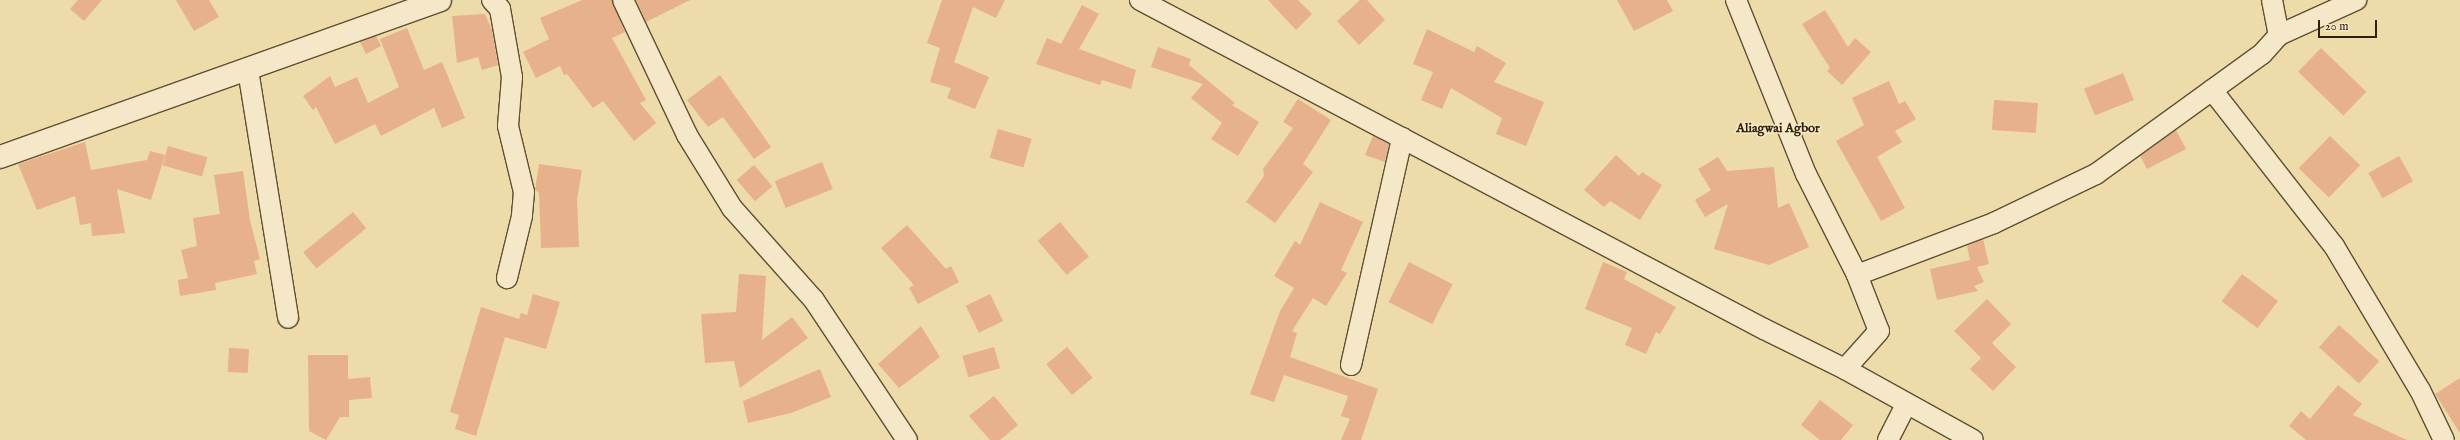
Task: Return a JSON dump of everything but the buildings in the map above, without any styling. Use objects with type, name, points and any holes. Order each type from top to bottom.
[{"type":"street","points":[[0,157],[248,70],[440,0]]},
{"type":"street","points":[[492,0],[500,9],[512,77],[508,126],[524,192],[522,216],[507,278]]},
{"type":"street","points":[[623,0],[687,135],[732,208],[814,300],[907,440]]},
{"type":"street","points":[[1140,0],[1845,369],[1906,405],[1973,440]]},
{"type":"street","points":[[1736,0],[1806,174],[1856,275],[1879,331],[1845,369]]},
{"type":"street","points":[[2272,0],[2279,35]]},
{"type":"street","points":[[1856,275],[1994,223],[2096,174],[2262,54],[2279,35],[2356,0]]},
{"type":"street","points":[[248,70],[288,318]]},
{"type":"street","points":[[2212,90],[2334,246],[2420,390],[2444,440]]},
{"type":"street","points":[[1351,365],[1402,138]]},
{"type":"street","points":[[1888,440],[1906,405]]},
{"type":"district","name":"Aliagwai Agbor","points":[[1778,129]]}]
